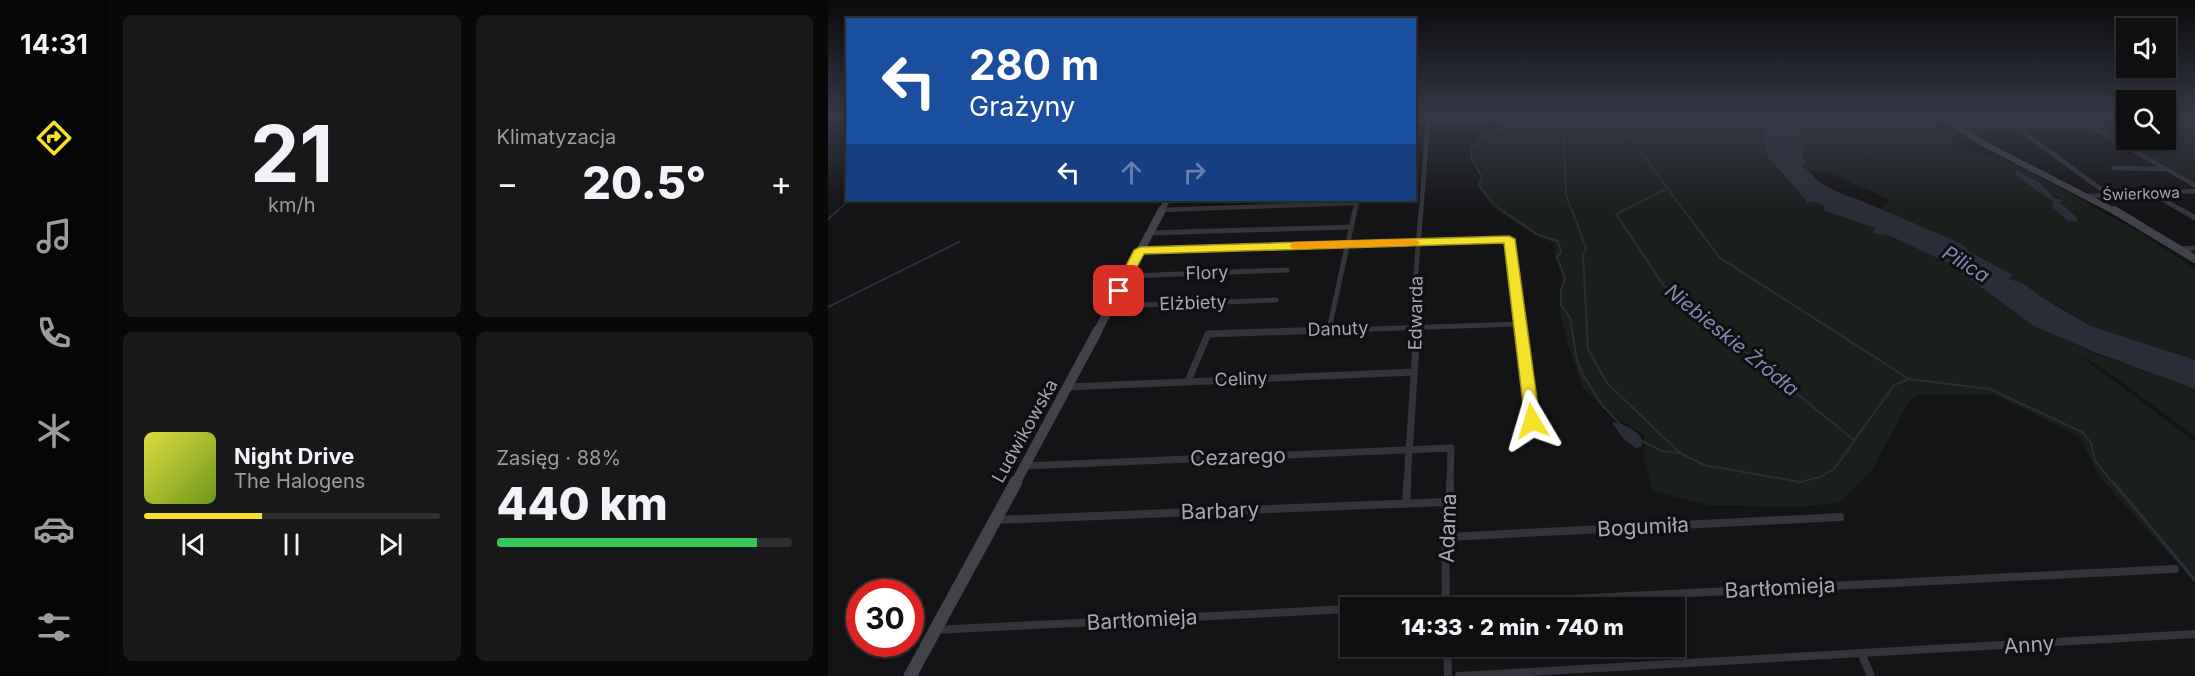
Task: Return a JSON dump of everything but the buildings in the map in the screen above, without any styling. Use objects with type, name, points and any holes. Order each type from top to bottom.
[{"type":"street","name":"Edwarda","points":[[1406,504],[1418,330],[1412,321],[1426,148]]},
{"type":"street","points":[[1991,148],[2088,196],[2195,259]]},
{"type":"street","points":[[2044,148],[2109,195]]},
{"type":"street","points":[[2129,148],[2195,184]]},
{"type":"street","points":[[2114,168],[2166,168]]},
{"type":"street","points":[[1416,181],[1424,181]]},
{"type":"street","name":"Świerkowa","points":[[2088,196],[2195,191]]},
{"type":"street","points":[[2153,193],[2195,218]]},
{"type":"street","points":[[1164,205],[1357,201],[1329,329]]},
{"type":"street","name":"Ludwikowska","points":[[910,676],[1068,387],[1164,205]]},
{"type":"street","points":[[1149,233],[1352,227]]},
{"type":"street","points":[[1140,250],[1509,239],[1532,421]]},
{"type":"street","points":[[2180,249],[2195,248]]},
{"type":"street","name":"Flory","points":[[1127,276],[1287,270]]},
{"type":"street","name":"Elżbiety","points":[[1111,306],[1276,300]]},
{"type":"street","name":"Danuty","points":[[1188,381],[1208,333],[1520,324]]},
{"type":"street","name":"Celiny","points":[[1068,387],[1414,372]]},
{"type":"street","name":"Cezarego","points":[[1024,466],[1451,448]]},
{"type":"street","name":"Adama","points":[[1446,597],[1445,502],[1450,498],[1451,448]]},
{"type":"street","name":"Barbary","points":[[995,520],[1445,502]]},
{"type":"street","name":"Bogumiła","points":[[1447,537],[1840,517]]},
{"type":"street","name":"Bartłomieja","points":[[1623,597],[2175,569]]},
{"type":"street","name":"Bartłomieja","points":[[934,631],[1340,610]]},
{"type":"street","name":"Anny","points":[[1459,676],[1862,655],[2195,634]]},
{"type":"street","points":[[1862,655],[1871,676]]},
{"type":"street","points":[[1447,657],[1448,676]]},
{"type":"shaded area","points":[[1470,148],[1763,148],[1767,158],[1805,199],[1806,203],[1815,202],[1823,205],[1825,211],[1875,228],[1873,234],[1888,235],[1948,263],[2033,325],[2094,353],[2195,389],[2195,436],[2105,370],[2078,354],[2195,442],[2195,583],[2098,475],[2080,437],[1994,394],[1933,394],[1919,395],[1910,399],[1871,472],[1839,503],[1797,507],[1707,505],[1653,491],[1644,460],[1645,436],[1601,407],[1588,391],[1584,390],[1565,334],[1560,304],[1563,279],[1555,257],[1554,243],[1537,236],[1494,209],[1477,185],[1481,177],[1470,159]]},
{"type":"shaded area","points":[[1804,148],[1858,148],[1873,167],[1957,167],[1939,148],[1959,148],[2020,166],[2139,232],[2195,269],[2195,360],[2091,326],[2041,297],[2023,283],[2009,279],[2013,275],[1968,251],[1960,243],[1880,210],[1890,200],[1826,171],[1808,171],[1807,168],[1800,166],[1807,163],[1802,156]],"holes":[[[2028,176],[2051,194],[2065,201],[2060,202],[2076,221],[2068,221],[2053,208],[2053,201],[2020,179]]]},
{"type":"shaded area","points":[[1858,148],[1939,148],[1957,167],[1873,167]]},
{"type":"shaded area","points":[[2176,148],[2195,148],[2195,182],[2139,150],[2176,150]]},
{"type":"water","name":"Pilica","points":[[1803,148],[1805,149],[1802,156],[1807,163],[1801,166],[1825,185],[1960,243],[1968,251],[2013,275],[2009,279],[2023,283],[2041,297],[2091,326],[2195,360],[2195,389],[2094,352],[2034,326],[1948,263],[1888,235],[1873,234],[1875,228],[1825,211],[1823,205],[1815,202],[1806,203],[1805,199],[1768,158],[1764,149]]},
{"type":"water","points":[[2017,171],[2040,183],[2055,198],[2066,201],[2060,202],[2077,218],[2078,222],[2068,221],[2053,208],[2053,201],[2020,179],[2014,172]]},
{"type":"water","points":[[1612,422],[1626,426],[1637,433],[1643,441],[1641,447],[1635,448],[1622,437]]},
{"type":"waterway","points":[[1472,148],[1471,159],[1482,177],[1479,186],[1493,203]]},
{"type":"waterway","points":[[1564,148],[1566,195],[1572,212]]},
{"type":"waterway","name":"Niebieskie Żródła","points":[[1638,148],[1668,188]]},
{"type":"waterway","name":"Niebieskie Żródła","points":[[1621,212],[1668,188]]},
{"type":"waterway","name":"Niebieskie Żródła","points":[[1668,188],[1685,212]]},
{"type":"waterway","points":[[836,212],[849,201]]},
{"type":"waterway","points":[[1495,205],[1505,212]]},
{"type":"waterway","points":[[828,219],[838,210]]},
{"type":"waterway","points":[[1502,210],[1538,235],[1558,241],[1561,252],[1557,257],[1565,279],[1561,290],[1561,305],[1570,318],[1577,361],[1583,375],[1603,406],[1621,425]]},
{"type":"waterway","points":[[1572,210],[1586,248],[1583,256],[1588,349],[1607,383],[1680,453],[1704,465],[1800,482],[1820,477],[1834,469],[1854,440]]},
{"type":"waterway","name":"Niebieskie Żródła","points":[[1624,210],[1616,214],[1663,285],[1854,440]]},
{"type":"waterway","name":"Niebieskie Żródła","points":[[1684,210],[1720,258],[1909,379]]},
{"type":"waterway","points":[[828,307],[959,242]]},
{"type":"waterway","points":[[1854,440],[1894,385],[1909,379]]},
{"type":"waterway","points":[[1909,379],[1990,389],[2082,432],[2091,443],[2095,461],[2114,484]]},
{"type":"waterway","points":[[1642,441],[1662,451],[1679,453]]},
{"type":"waterway","points":[[2113,482],[2195,580]]},
{"type":"slow traffic","points":[[1294,246],[1414,242]]},
{"type":"route","points":[[1119,291],[1140,250],[1509,239],[1532,421]]}]
